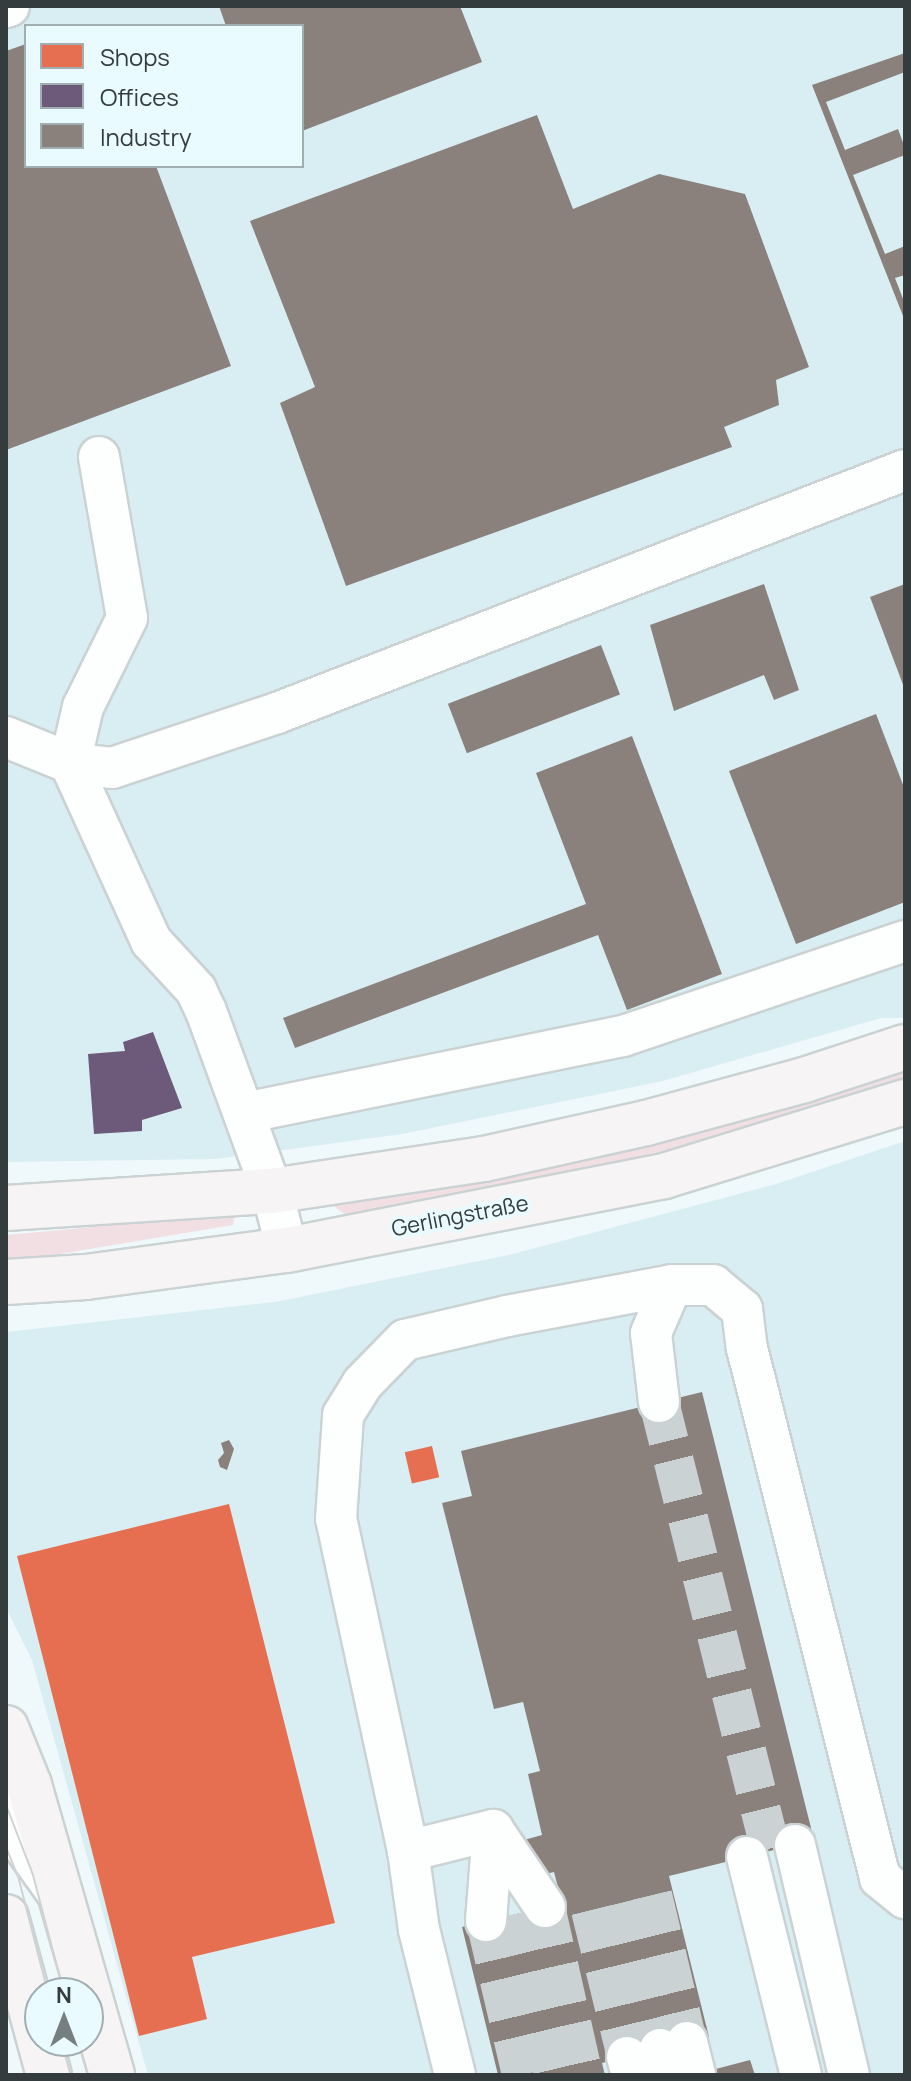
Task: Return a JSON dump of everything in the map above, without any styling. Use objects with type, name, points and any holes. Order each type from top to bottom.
[{"type":"main road","points":[[6,1208],[272,1191],[484,1159],[646,1123],[804,1080],[905,1047]]},
{"type":"main road","name":"Gerlingstraße","points":[[6,1282],[86,1277],[287,1250],[664,1176],[905,1102]]},
{"type":"main road","points":[[6,1728],[29,1785],[112,2075]]},
{"type":"main road","points":[[6,1917],[49,2075]]},
{"type":"lane","points":[[99,457],[127,618],[83,707],[70,763],[151,941],[196,990],[272,1191],[287,1250]]},
{"type":"lane","points":[[6,737],[70,763],[112,768],[277,713],[905,470]]},
{"type":"lane","points":[[244,1113],[623,1036],[905,941]]},
{"type":"lane","points":[[455,2075],[419,1930],[408,1851],[336,1519],[343,1415],[362,1384],[405,1340],[671,1286],[713,1285],[742,1309],[747,1348],[880,1878],[905,1898]]},
{"type":"lane","points":[[671,1286],[677,1331],[658,1402],[624,1338],[671,1286]]},
{"type":"lane","points":[[6,1810],[15,1834],[62,1901]]},
{"type":"lane","points":[[408,1851],[493,1830]]},
{"type":"lane","points":[[493,1830],[515,1914],[493,1830]]},
{"type":"lane","points":[[771,1851],[801,2075]]},
{"type":"lane","points":[[771,1851],[827,2075]]},
{"type":"lane","points":[[771,1851],[849,2075]]},
{"type":"shaded area","points":[[6,6],[905,6],[905,1018],[881,1018],[663,1081],[402,1134],[216,1159],[6,1162]]},
{"type":"shaded area","points":[[905,1066],[905,1081],[817,1110],[503,1193],[353,1220],[332,1205],[500,1175]]},
{"type":"shaded area","points":[[905,1141],[905,2075],[148,2075],[32,1660],[6,1608],[6,1332],[275,1302],[509,1255],[776,1184]]},
{"type":"shaded area","points":[[235,1214],[233,1225],[6,1263],[6,1235]]},
{"type":"building: Shops","points":[[432,1446],[439,1477],[412,1483],[405,1452]]},
{"type":"building: Shops","points":[[229,1504],[335,1923],[192,1957],[207,2019],[139,2036],[17,1556]]},
{"type":"building: Offices","points":[[153,1032],[182,1108],[142,1120],[142,1131],[94,1134],[88,1054],[125,1051],[123,1042]]},
{"type":"building: Industry","points":[[219,6],[460,6],[482,62],[304,130],[304,24],[225,24]]},
{"type":"building: Industry","points":[[24,45],[24,168],[157,168],[231,366],[6,450],[6,51]]},
{"type":"building: Industry","points":[[905,53],[905,72],[826,102],[845,150],[898,129],[905,148],[905,155],[853,175],[885,254],[905,246],[905,275],[895,278],[905,304],[905,321],[812,85]]},
{"type":"building: Industry","points":[[537,115],[573,209],[659,174],[745,194],[809,367],[776,380],[779,405],[724,427],[732,447],[346,586],[280,403],[315,387],[250,221]]},
{"type":"building: Industry","points":[[764,584],[799,690],[774,700],[764,675],[674,711],[650,625]]},
{"type":"building: Industry","points":[[905,584],[905,690],[870,597]]},
{"type":"building: Industry","points":[[601,645],[620,694],[467,753],[448,704]]},
{"type":"building: Industry","points":[[876,714],[905,790],[905,902],[796,944],[729,771]]},
{"type":"building: Industry","points":[[632,736],[722,974],[627,1010],[598,935],[295,1048],[283,1018],[586,904],[536,773]]},
{"type":"building: Industry","points":[[702,1392],[814,1840],[669,1876],[709,2037],[602,2063],[605,2075],[498,2075],[462,1927],[562,1903],[554,1872],[532,1877],[524,1840],[542,1835],[528,1774],[540,1771],[523,1702],[494,1709],[442,1503],[472,1496],[461,1451]]},
{"type":"building: Industry","points":[[229,1440],[234,1449],[227,1470],[220,1467],[218,1460],[224,1453],[221,1443]]},
{"type":"building: Industry","points":[[750,2060],[755,2075],[713,2075],[712,2070]]},
{"type":"tunnel","points":[[659,1402],[771,1851]]},
{"type":"tunnel","points":[[652,1895],[687,2042]]},
{"type":"tunnel","points":[[624,1902],[660,2049]]},
{"type":"tunnel","points":[[545,1907],[583,2075]]},
{"type":"tunnel","points":[[591,1910],[627,2057]]},
{"type":"tunnel","points":[[515,1914],[554,2075]]},
{"type":"tunnel","points":[[486,1921],[522,2075]]},
{"type":"tram line","points":[[6,1805],[33,1875],[60,1977]]},
{"type":"tram line","points":[[6,1847],[19,1880],[44,1977]]},
{"type":"tram line","points":[[66,2057],[71,2075]]},
{"type":"tram line","points":[[83,2057],[88,2075]]}]
